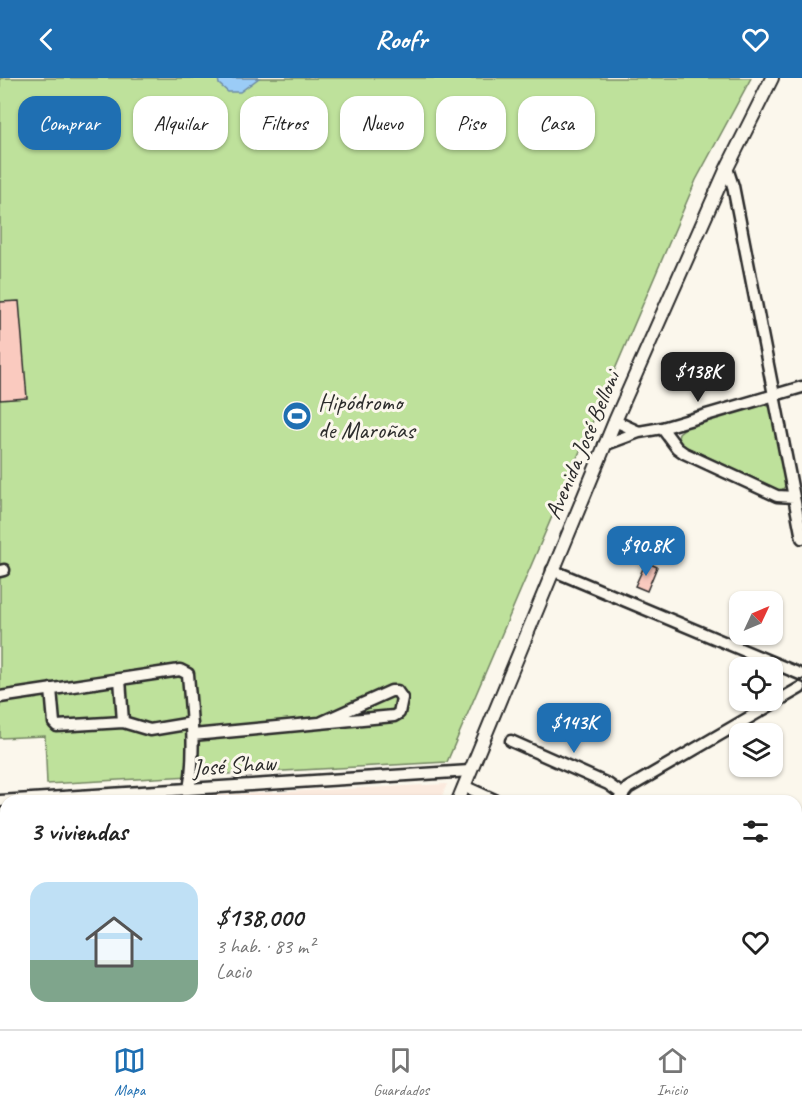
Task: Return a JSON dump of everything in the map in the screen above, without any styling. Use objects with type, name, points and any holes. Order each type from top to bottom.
[{"type":"main road","name":"Avenida José Belloni","points":[[460,795],[604,445],[727,168],[772,78]]},
{"type":"street","points":[[727,168],[733,186],[802,538]]},
{"type":"street","points":[[604,445],[639,432],[662,428],[802,387]]},
{"type":"street","points":[[615,421],[639,432]]},
{"type":"street","points":[[662,428],[684,453],[777,496],[794,497]]},
{"type":"street","points":[[552,570],[801,671],[801,690],[628,788],[622,795]]},
{"type":"street","points":[[0,697],[180,670],[185,672],[188,674],[192,729],[193,764],[189,789]]},
{"type":"street","points":[[120,679],[123,722]]},
{"type":"street","points":[[51,689],[54,723],[57,726],[123,722],[150,730],[322,722],[394,716],[399,713],[402,698],[397,691],[391,691],[322,722]]},
{"type":"street","points":[[511,741],[609,784],[618,795]]},
{"type":"street","name":"José Shaw","points":[[94,795],[470,771]]},
{"type":"street","points":[[464,786],[484,795]]},
{"type":"shaded area","points":[[447,784],[442,795],[223,795]]},
{"type":"green space","name":"Hipódromo de Maroñas","points":[[0,78],[751,78],[696,180],[447,762],[47,784],[45,736],[0,738]]},
{"type":"green space","points":[[761,404],[772,409],[787,484],[781,491],[682,445],[678,439],[679,433],[688,426]]},
{"type":"water","points":[[218,78],[259,78],[240,92],[228,92],[219,84]]},
{"type":"building","points":[[19,301],[27,398],[0,400],[0,302]]},
{"type":"building","points":[[646,562],[657,567],[647,591],[635,586]]},
{"type":"place","name":"Hipódromo de Maroñas","points":[[297,416]]}]
